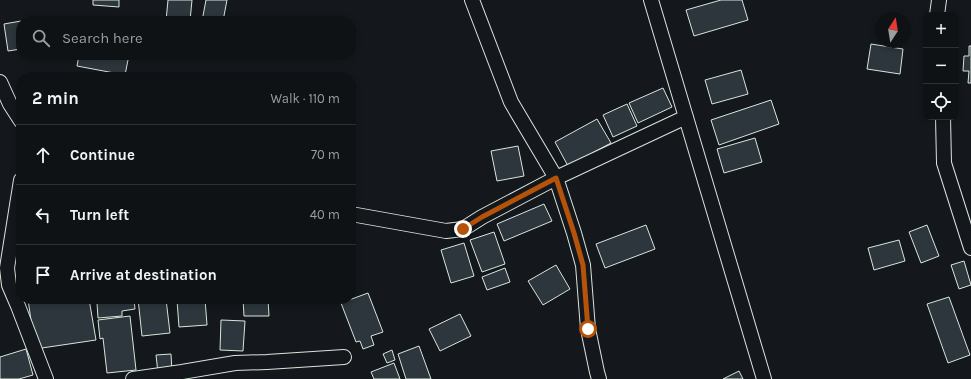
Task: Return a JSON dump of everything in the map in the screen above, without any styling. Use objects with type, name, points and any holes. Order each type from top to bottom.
[{"type":"street","points":[[472,0],[511,102],[556,178],[583,265],[588,329],[599,379]]},
{"type":"street","points":[[650,0],[764,379]]},
{"type":"street","points":[[937,12],[939,0]]},
{"type":"street","points":[[0,82],[16,113]]},
{"type":"street","points":[[356,215],[446,231],[463,229],[482,217],[556,178],[686,117]]},
{"type":"street","points":[[943,120],[944,163],[971,248]]},
{"type":"street","points":[[16,211],[7,268],[9,285],[16,301]]},
{"type":"street","points":[[17,304],[46,379]]},
{"type":"street","points":[[133,379],[235,363],[344,357]]},
{"type":"building","points":[[93,0],[119,0],[119,7],[93,5]]},
{"type":"building","points":[[168,0],[192,0],[190,16],[166,16]]},
{"type":"building","points":[[206,0],[227,0],[224,16],[203,16]]},
{"type":"building","points":[[721,0],[742,0],[748,20],[694,36],[686,10]]},
{"type":"building","points":[[16,22],[16,50],[8,51],[4,24]]},
{"type":"building","points":[[871,44],[875,45],[875,48],[903,49],[900,74],[867,69]]},
{"type":"building","points":[[969,46],[971,46],[971,83],[968,83],[969,71],[963,71],[964,56],[969,56]]},
{"type":"building","points":[[78,60],[128,60],[126,72],[109,72],[77,66]]},
{"type":"building","points":[[741,70],[748,94],[712,104],[705,80]]},
{"type":"building","points":[[663,88],[672,107],[638,123],[629,103]]},
{"type":"building","points":[[771,100],[779,124],[719,145],[711,120]]},
{"type":"building","points":[[627,104],[637,126],[613,137],[603,115]]},
{"type":"building","points":[[597,119],[611,143],[568,166],[555,142]]},
{"type":"building","points":[[755,138],[762,162],[724,173],[717,149]]},
{"type":"building","points":[[518,146],[524,176],[497,181],[491,151]]},
{"type":"building","points":[[544,204],[552,221],[504,241],[497,224]]},
{"type":"building","points":[[646,225],[655,249],[605,268],[596,244]]},
{"type":"building","points":[[927,225],[939,256],[921,263],[909,232]]},
{"type":"building","points":[[494,232],[505,264],[482,272],[470,240]]},
{"type":"building","points":[[899,240],[905,261],[874,270],[868,248]]},
{"type":"building","points":[[464,243],[474,276],[451,283],[441,250]]},
{"type":"building","points":[[964,261],[971,285],[959,289],[951,265]]},
{"type":"building","points":[[556,265],[570,289],[543,305],[528,281]]},
{"type":"building","points":[[505,268],[510,282],[487,290],[482,277]]},
{"type":"building","points":[[368,293],[383,332],[371,336],[374,345],[363,349],[360,341],[356,342],[341,304],[356,304],[356,297]]},
{"type":"building","points":[[949,297],[970,355],[948,363],[927,304]]},
{"type":"building","points":[[29,304],[90,304],[96,340],[35,349]]},
{"type":"building","points":[[97,304],[134,304],[135,309],[122,311],[122,316],[98,318]]},
{"type":"building","points":[[139,304],[167,304],[170,333],[142,336]]},
{"type":"building","points":[[177,304],[205,304],[207,325],[179,327]]},
{"type":"building","points":[[243,304],[268,304],[269,316],[244,316]]},
{"type":"building","points":[[460,314],[471,336],[440,351],[429,329]]},
{"type":"building","points":[[130,316],[136,370],[107,373],[103,338],[100,339],[98,320]]},
{"type":"building","points":[[221,320],[245,321],[243,351],[220,350]]},
{"type":"building","points":[[419,346],[431,379],[406,379],[398,354]]},
{"type":"building","points":[[26,349],[33,375],[19,379],[0,379],[0,357]]},
{"type":"building","points":[[392,350],[395,360],[387,363],[383,354]]},
{"type":"building","points":[[171,354],[172,372],[158,373],[156,355]]},
{"type":"building","points":[[394,363],[400,379],[374,379],[371,372]]},
{"type":"building","points":[[739,371],[743,379],[723,379]]},
{"type":"route","points":[[463,229],[482,217],[556,178],[583,265],[588,329]]}]
